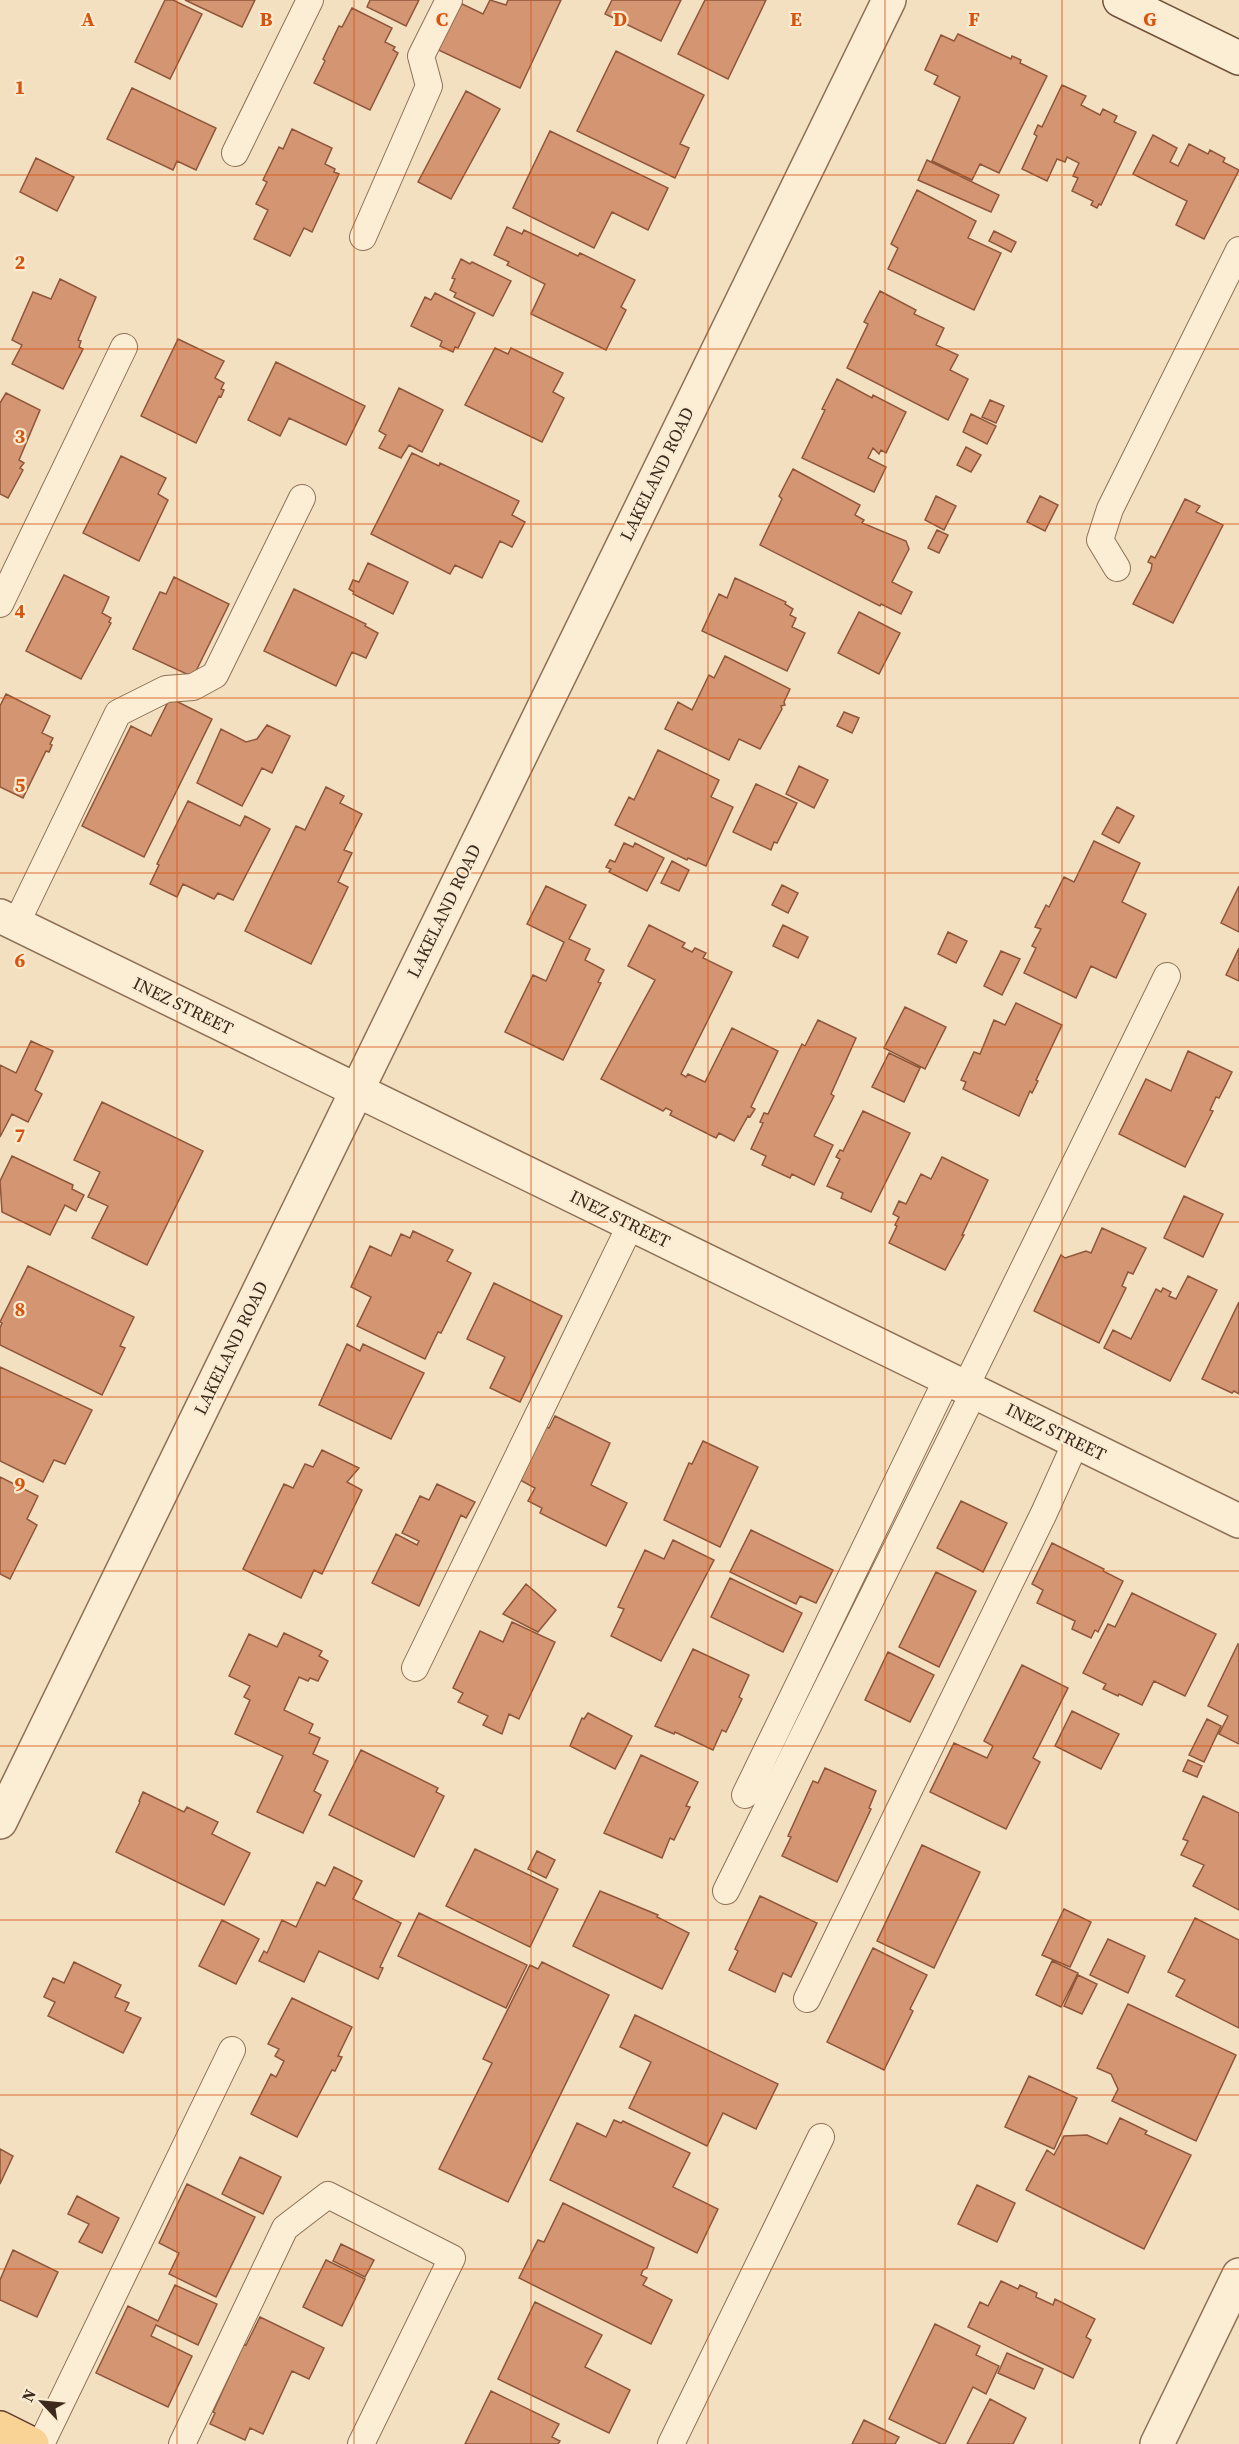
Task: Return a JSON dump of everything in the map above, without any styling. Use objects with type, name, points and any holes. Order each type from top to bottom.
[{"type":"main road","points":[[0,2428],[32,2444]]},
{"type":"street","name":"LAKELAND ROAD","points":[[0,1822],[889,0]]},
{"type":"street","points":[[1119,0],[1239,58]]},
{"type":"street","name":"INEZ STREET","points":[[8,920],[1239,1521]]},
{"type":"street","points":[[1157,2444],[1231,2313],[1239,2275]]},
{"type":"lane","points":[[235,153],[310,0]]},
{"type":"lane","points":[[363,237],[429,86],[421,56],[449,0]]},
{"type":"lane","points":[[1117,568],[1100,540],[1110,509],[1239,250]]},
{"type":"lane","points":[[0,604],[124,347]]},
{"type":"lane","points":[[8,920],[118,713],[166,689],[194,687],[215,675],[302,498]]},
{"type":"lane","points":[[745,1795],[962,1386],[1167,976]]},
{"type":"lane","points":[[415,1668],[631,1224]]},
{"type":"lane","points":[[726,1891],[962,1386]]},
{"type":"lane","points":[[807,1999],[1044,1513],[1076,1442]]},
{"type":"lane","points":[[41,2444],[232,2050]]},
{"type":"lane","points":[[670,2444],[821,2137]]},
{"type":"lane","points":[[182,2444],[285,2228],[328,2195],[452,2259],[361,2444]]},
{"type":"building","points":[[165,0],[173,0],[202,14],[170,79],[135,62]]},
{"type":"building","points":[[185,0],[255,0],[242,27]]},
{"type":"building","points":[[370,0],[419,0],[406,26],[367,7]]},
{"type":"building","points":[[490,0],[506,5],[508,0],[561,0],[520,88],[434,48],[456,1],[483,14]]},
{"type":"building","points":[[612,0],[681,0],[661,41],[605,14]]},
{"type":"building","points":[[705,0],[766,0],[728,79],[678,54]]},
{"type":"building","points":[[352,8],[392,28],[385,42],[395,47],[393,50],[398,53],[370,110],[314,83],[339,26],[342,27]]},
{"type":"building","points":[[958,34],[1011,59],[1012,56],[1021,60],[1020,63],[1047,76],[999,173],[980,164],[972,180],[932,161],[960,97],[934,84],[938,76],[925,70],[941,35],[954,41]]},
{"type":"building","points":[[616,51],[704,95],[680,144],[689,148],[675,178],[577,131]]},
{"type":"building","points":[[1062,85],[1086,96],[1081,105],[1100,115],[1103,109],[1117,116],[1114,122],[1136,132],[1101,205],[1099,204],[1097,208],[1091,205],[1093,201],[1072,191],[1078,178],[1073,176],[1079,163],[1067,157],[1065,162],[1057,159],[1047,181],[1022,169],[1037,136],[1034,134],[1038,125],[1042,127]]},
{"type":"building","points":[[132,88],[216,128],[196,170],[177,161],[173,170],[107,139]]},
{"type":"building","points":[[466,91],[500,109],[451,199],[418,182]]},
{"type":"building","points":[[292,129],[332,148],[325,164],[339,174],[312,232],[304,228],[290,256],[254,239],[268,210],[256,204],[267,182],[263,180],[279,147],[283,149]]},
{"type":"building","points":[[550,131],[668,188],[648,230],[612,212],[594,248],[513,208]]},
{"type":"building","points":[[1153,135],[1177,148],[1170,162],[1178,166],[1189,144],[1208,154],[1210,150],[1225,158],[1223,162],[1239,170],[1204,239],[1176,225],[1187,201],[1133,174]]},
{"type":"building","points":[[36,158],[74,177],[57,211],[20,192]]},
{"type":"building","points":[[927,160],[999,195],[991,212],[918,180]]},
{"type":"building","points":[[917,190],[976,221],[968,238],[1001,253],[974,310],[888,269],[898,248],[891,244]]},
{"type":"building","points":[[507,227],[522,234],[524,230],[578,256],[580,253],[635,280],[621,307],[626,310],[606,350],[531,314],[545,284],[507,265],[509,262],[494,255]]},
{"type":"building","points":[[994,231],[1016,242],[1011,252],[989,241]]},
{"type":"building","points":[[461,259],[511,281],[493,316],[454,297],[456,293],[450,290],[455,279],[452,278]]},
{"type":"building","points":[[60,279],[96,297],[78,340],[81,341],[79,347],[83,349],[63,389],[12,364],[22,345],[12,340],[33,292],[51,299]]},
{"type":"building","points":[[880,291],[916,310],[914,314],[944,328],[936,345],[958,355],[950,370],[968,379],[948,420],[847,368],[868,324],[864,322]]},
{"type":"building","points":[[435,293],[475,313],[458,348],[455,347],[453,352],[440,346],[442,341],[411,326],[425,297],[431,300]]},
{"type":"building","points":[[178,339],[224,361],[215,378],[224,383],[221,389],[224,390],[196,443],[141,416]]},
{"type":"building","points":[[495,348],[508,354],[511,348],[563,373],[553,392],[564,398],[542,442],[465,405]]},
{"type":"building","points":[[276,362],[365,406],[346,445],[289,418],[280,436],[248,420]]},
{"type":"building","points":[[837,379],[872,398],[873,395],[906,412],[886,453],[881,450],[879,454],[873,448],[868,458],[886,467],[874,492],[802,458]]},
{"type":"building","points":[[399,388],[443,410],[422,452],[409,445],[401,458],[379,448],[386,435],[379,431]]},
{"type":"building","points":[[6,393],[40,410],[19,460],[24,463],[20,468],[23,470],[8,498],[0,494],[0,403]]},
{"type":"building","points":[[990,400],[1004,406],[996,423],[982,417]]},
{"type":"building","points":[[971,414],[996,426],[987,444],[963,432]]},
{"type":"building","points":[[966,447],[981,455],[971,472],[957,465]]},
{"type":"building","points":[[412,453],[439,466],[440,463],[519,501],[512,515],[525,522],[512,547],[500,541],[482,578],[455,565],[450,574],[371,534]]},
{"type":"building","points":[[121,456],[166,478],[158,494],[168,500],[139,561],[83,533]]},
{"type":"building","points":[[793,469],[860,505],[855,515],[864,520],[862,523],[906,541],[909,549],[892,582],[912,592],[901,614],[881,604],[880,606],[760,545],[782,499],[779,496]]},
{"type":"building","points":[[936,496],[956,506],[944,530],[925,520]]},
{"type":"building","points":[[1040,496],[1058,505],[1045,531],[1027,522]]},
{"type":"building","points":[[1185,499],[1200,506],[1196,512],[1223,525],[1173,623],[1133,604],[1151,570],[1152,564],[1148,562],[1151,556],[1155,558]]},
{"type":"building","points":[[937,530],[948,535],[939,553],[928,548]]},
{"type":"building","points":[[368,563],[408,582],[393,614],[353,594],[354,592],[349,589],[353,580],[359,582]]},
{"type":"building","points":[[64,575],[109,597],[102,613],[111,618],[109,622],[111,623],[81,679],[26,651]]},
{"type":"building","points":[[174,577],[229,604],[193,677],[133,649],[160,592],[166,594]]},
{"type":"building","points":[[735,578],[786,602],[785,604],[793,609],[790,615],[796,618],[792,627],[805,633],[787,671],[702,631],[719,594],[727,598]]},
{"type":"building","points":[[294,589],[366,624],[365,626],[378,633],[366,658],[352,652],[336,686],[264,651]]},
{"type":"building","points":[[859,612],[900,633],[879,674],[838,653]]},
{"type":"building","points":[[725,656],[790,689],[784,702],[785,705],[781,706],[782,709],[760,749],[739,739],[729,760],[665,729],[678,702],[692,710],[709,675],[714,678]]},
{"type":"building","points":[[6,694],[50,716],[42,733],[53,738],[50,744],[52,745],[49,752],[46,751],[23,798],[0,787],[0,706]]},
{"type":"building","points":[[170,698],[212,719],[144,857],[82,826],[131,726],[151,736]]},
{"type":"building","points":[[844,712],[859,718],[852,733],[837,726]]},
{"type":"building","points":[[267,725],[290,736],[272,773],[262,768],[242,806],[197,783],[221,729],[246,742],[257,739]]},
{"type":"building","points":[[658,750],[719,780],[711,797],[733,807],[706,866],[688,858],[687,860],[615,825],[629,797],[634,800]]},
{"type":"building","points":[[799,766],[828,780],[814,808],[786,794]]},
{"type":"building","points":[[756,784],[797,803],[777,843],[774,842],[771,850],[733,832]]},
{"type":"building","points":[[326,787],[344,796],[340,803],[362,814],[344,850],[352,853],[338,882],[348,887],[311,964],[245,931],[296,826],[305,830]]},
{"type":"building","points":[[188,801],[240,826],[245,816],[270,829],[233,900],[218,893],[214,899],[183,884],[177,897],[150,884],[159,865],[157,864]]},
{"type":"building","points":[[1117,807],[1134,816],[1119,843],[1102,834]]},
{"type":"building","points":[[1094,841],[1140,863],[1122,902],[1146,914],[1116,978],[1091,966],[1076,998],[1024,973],[1036,948],[1032,946],[1041,929],[1035,927],[1046,905],[1049,907],[1064,877],[1074,882]]},
{"type":"building","points":[[624,843],[633,847],[635,843],[664,858],[647,891],[609,872],[611,869],[606,867],[610,860],[615,862]]},
{"type":"building","points":[[672,861],[689,870],[679,891],[661,883]]},
{"type":"building","points":[[782,885],[798,893],[788,913],[772,905]]},
{"type":"building","points":[[546,886],[586,905],[569,939],[590,949],[585,960],[604,970],[598,982],[601,983],[563,1060],[505,1032],[533,975],[546,981],[564,942],[527,924]]},
{"type":"building","points":[[1239,886],[1239,932],[1221,923]]},
{"type":"building","points":[[649,925],[685,943],[682,947],[692,952],[695,948],[706,953],[703,958],[732,972],[681,1074],[686,1077],[688,1074],[705,1082],[732,1028],[778,1051],[751,1107],[755,1109],[750,1117],[748,1116],[734,1141],[719,1133],[716,1138],[670,1115],[672,1111],[666,1108],[663,1111],[601,1079],[655,980],[628,966]]},
{"type":"building","points":[[783,925],[808,937],[798,958],[773,946]]},
{"type":"building","points":[[948,932],[967,941],[956,963],[938,954]]},
{"type":"building","points":[[1239,948],[1239,981],[1226,975]]},
{"type":"building","points":[[1001,951],[1020,959],[1002,995],[984,986]]},
{"type":"building","points":[[1016,1003],[1062,1025],[1036,1080],[1038,1081],[1032,1093],[1030,1091],[1019,1116],[963,1089],[966,1082],[961,1080],[974,1052],[980,1054],[994,1020],[1005,1025]]},
{"type":"building","points":[[905,1007],[946,1027],[925,1069],[884,1048]]},
{"type":"building","points":[[818,1020],[856,1038],[831,1094],[834,1096],[814,1136],[833,1145],[814,1185],[792,1174],[790,1178],[762,1165],[766,1156],[751,1149],[763,1123],[760,1122],[764,1113],[768,1114],[802,1044],[805,1046]]},
{"type":"building","points":[[31,1041],[53,1051],[35,1090],[42,1094],[28,1122],[12,1114],[0,1137],[0,1065],[16,1073]]},
{"type":"building","points":[[1188,1051],[1232,1072],[1219,1098],[1216,1097],[1210,1110],[1213,1111],[1185,1167],[1119,1134],[1146,1079],[1171,1091]]},
{"type":"building","points":[[889,1053],[920,1068],[904,1102],[872,1087]]},
{"type":"building","points":[[102,1102],[203,1151],[147,1265],[92,1238],[108,1206],[88,1197],[100,1172],[74,1160]]},
{"type":"building","points":[[863,1111],[910,1133],[871,1212],[841,1198],[843,1193],[827,1186],[840,1159],[836,1157],[840,1150],[843,1151]]},
{"type":"building","points":[[12,1156],[73,1185],[72,1189],[84,1195],[76,1211],[65,1205],[50,1235],[2,1212],[0,1181]]},
{"type":"building","points":[[942,1157],[988,1180],[962,1235],[964,1235],[945,1270],[889,1243],[897,1226],[895,1225],[899,1217],[893,1214],[899,1201],[906,1204],[921,1174],[931,1179]]},
{"type":"building","points":[[1184,1196],[1223,1214],[1203,1257],[1164,1238]]},
{"type":"building","points":[[1102,1228],[1146,1248],[1133,1274],[1128,1272],[1122,1286],[1126,1288],[1099,1343],[1034,1311],[1061,1255],[1065,1258],[1086,1251],[1091,1253]]},
{"type":"building","points":[[413,1231],[453,1250],[447,1261],[471,1273],[441,1333],[438,1332],[425,1359],[357,1326],[371,1297],[351,1287],[370,1246],[391,1256],[401,1234],[410,1238]]},
{"type":"building","points":[[28,1266],[134,1317],[120,1346],[125,1348],[102,1395],[0,1345],[2,1323],[0,1322]]},
{"type":"building","points":[[1188,1276],[1217,1290],[1170,1381],[1104,1348],[1113,1330],[1131,1339],[1156,1289],[1161,1292],[1163,1288],[1171,1292],[1169,1296],[1176,1299]]},
{"type":"building","points":[[494,1283],[562,1316],[520,1402],[490,1388],[505,1357],[467,1339]]},
{"type":"building","points":[[1239,1302],[1239,1394],[1202,1379]]},
{"type":"building","points":[[347,1344],[360,1351],[363,1344],[424,1373],[391,1439],[319,1405]]},
{"type":"building","points":[[0,1367],[92,1410],[65,1464],[54,1460],[43,1482],[0,1461]]},
{"type":"building","points":[[555,1416],[610,1443],[591,1485],[627,1503],[606,1546],[540,1513],[542,1508],[528,1501],[535,1488],[518,1479],[544,1426],[549,1428]]},
{"type":"building","points":[[703,1441],[758,1467],[720,1547],[664,1520],[689,1463],[692,1464]]},
{"type":"building","points":[[322,1450],[359,1468],[347,1482],[362,1490],[322,1574],[314,1570],[301,1598],[243,1569],[284,1484],[293,1488],[305,1464],[313,1467]]},
{"type":"building","points":[[0,1477],[38,1496],[27,1519],[37,1525],[10,1579],[0,1574]]},
{"type":"building","points":[[437,1484],[475,1502],[466,1518],[461,1515],[419,1606],[372,1583],[396,1534],[417,1545],[419,1541],[402,1533],[420,1496],[429,1500]]},
{"type":"building","points":[[961,1501],[1007,1523],[983,1572],[937,1548]]},
{"type":"building","points":[[751,1530],[833,1570],[816,1603],[800,1596],[796,1604],[730,1572]]},
{"type":"building","points":[[673,1540],[714,1560],[661,1661],[611,1636],[624,1609],[618,1607],[645,1550],[664,1559]]},
{"type":"building","points":[[1052,1543],[1123,1581],[1098,1632],[1095,1630],[1091,1638],[1072,1629],[1075,1621],[1037,1603],[1043,1590],[1032,1584]]},
{"type":"building","points":[[936,1572],[976,1591],[939,1667],[899,1647]]},
{"type":"building","points":[[730,1578],[802,1613],[783,1652],[711,1617]]},
{"type":"building","points":[[526,1584],[556,1610],[538,1632],[503,1614]]},
{"type":"building","points":[[1132,1593],[1216,1634],[1185,1696],[1154,1681],[1142,1705],[1103,1689],[1106,1684],[1083,1673],[1108,1624],[1115,1627]]},
{"type":"building","points":[[512,1622],[555,1642],[519,1719],[509,1714],[502,1734],[483,1725],[488,1716],[458,1702],[463,1693],[453,1688],[480,1631],[503,1642]]},
{"type":"building","points":[[284,1633],[322,1651],[319,1656],[328,1661],[318,1681],[310,1678],[308,1681],[299,1677],[284,1710],[313,1724],[309,1733],[320,1738],[313,1754],[328,1761],[314,1791],[321,1795],[303,1833],[257,1812],[283,1756],[235,1734],[250,1700],[244,1697],[250,1686],[229,1676],[249,1634],[277,1647]]},
{"type":"building","points":[[1238,1644],[1239,1744],[1219,1734],[1228,1716],[1208,1706]]},
{"type":"building","points":[[693,1649],[749,1675],[739,1697],[742,1699],[726,1732],[722,1730],[713,1750],[675,1732],[674,1734],[655,1726]]},
{"type":"building","points":[[888,1652],[934,1675],[910,1722],[865,1700]]},
{"type":"building","points":[[1022,1665],[1068,1688],[1033,1758],[1040,1762],[1006,1829],[930,1792],[954,1743],[987,1758],[993,1746],[984,1741]]},
{"type":"building","points":[[1072,1711],[1119,1734],[1101,1769],[1055,1746]]},
{"type":"building","points":[[588,1713],[632,1736],[615,1769],[570,1746],[582,1718],[584,1719]]},
{"type":"building","points":[[1207,1719],[1221,1726],[1204,1762],[1189,1755]]},
{"type":"building","points":[[361,1750],[438,1788],[436,1792],[444,1796],[414,1857],[329,1815]]},
{"type":"building","points":[[641,1755],[698,1782],[686,1806],[690,1807],[674,1840],[670,1838],[662,1858],[604,1833]]},
{"type":"building","points":[[1188,1760],[1202,1766],[1197,1777],[1183,1771]]},
{"type":"building","points":[[825,1768],[876,1791],[869,1808],[871,1809],[837,1882],[782,1856],[791,1837],[788,1836],[813,1781],[818,1783]]},
{"type":"building","points":[[143,1792],[184,1812],[187,1807],[218,1822],[212,1834],[250,1853],[224,1905],[116,1852]]},
{"type":"building","points":[[1203,1796],[1239,1813],[1239,1910],[1193,1886],[1204,1865],[1181,1855],[1188,1841],[1183,1839]]},
{"type":"building","points":[[922,1845],[980,1872],[934,1968],[877,1941]]},
{"type":"building","points":[[475,1849],[558,1889],[530,1947],[446,1906]]},
{"type":"building","points":[[537,1851],[555,1860],[546,1878],[528,1869]]},
{"type":"building","points":[[334,1867],[362,1881],[353,1899],[401,1923],[380,1967],[383,1968],[378,1979],[319,1951],[304,1982],[259,1961],[264,1951],[267,1953],[282,1920],[296,1927],[317,1882],[325,1886]]},
{"type":"building","points":[[600,1891],[658,1915],[657,1917],[689,1933],[662,1989],[573,1946]]},
{"type":"building","points":[[760,1896],[817,1923],[791,1977],[783,1973],[775,1992],[729,1970],[738,1951],[735,1949]]},
{"type":"building","points":[[1064,1909],[1091,1922],[1070,1967],[1042,1955]]},
{"type":"building","points":[[419,1913],[527,1965],[506,2008],[398,1956]]},
{"type":"building","points":[[1195,1918],[1239,1940],[1239,2028],[1176,1996],[1185,1980],[1168,1972]]},
{"type":"building","points":[[222,1920],[259,1939],[236,1984],[199,1966]]},
{"type":"building","points":[[1108,1939],[1145,1956],[1128,1993],[1090,1975]]},
{"type":"building","points":[[873,1948],[927,1975],[910,2009],[913,2011],[884,2070],[827,2042]]},
{"type":"building","points":[[1052,1961],[1078,1973],[1061,2007],[1036,1995]]},
{"type":"building","points":[[74,1962],[121,1985],[115,1997],[129,2003],[125,2011],[141,2018],[123,2053],[48,2016],[55,2002],[44,1997],[53,1978],[64,1983]]},
{"type":"building","points":[[542,1962],[609,1995],[508,2202],[439,2169],[492,2063],[483,2059],[530,1965],[538,1969]]},
{"type":"building","points":[[1078,1975],[1097,1984],[1082,2014],[1064,2006]]},
{"type":"building","points":[[292,1998],[352,2027],[338,2056],[342,2057],[335,2071],[332,2070],[297,2137],[251,2114],[271,2074],[276,2077],[284,2061],[275,2056],[279,2049],[268,2044]]},
{"type":"building","points":[[1128,2004],[1236,2055],[1196,2141],[1112,2101],[1118,2089],[1111,2074],[1097,2068]]},
{"type":"building","points":[[635,2015],[778,2084],[756,2129],[723,2113],[707,2146],[629,2108],[651,2062],[620,2047]]},
{"type":"building","points":[[1029,2076],[1077,2098],[1054,2149],[1005,2127]]},
{"type":"building","points":[[1120,2118],[1147,2131],[1145,2134],[1191,2155],[1144,2249],[1026,2190],[1047,2150],[1054,2155],[1064,2136],[1087,2135],[1107,2144]]},
{"type":"building","points":[[614,2120],[621,2123],[623,2121],[690,2153],[673,2187],[718,2209],[697,2253],[550,2180],[577,2123],[606,2137]]},
{"type":"building","points":[[0,2149],[13,2156],[0,2184]]},
{"type":"building","points":[[240,2157],[281,2177],[263,2214],[222,2194]]},
{"type":"building","points":[[187,2184],[255,2217],[216,2297],[169,2274],[179,2253],[159,2243]]},
{"type":"building","points":[[977,2185],[1015,2203],[997,2242],[958,2224]]},
{"type":"building","points":[[77,2196],[119,2218],[102,2253],[79,2242],[89,2224],[68,2214]]},
{"type":"building","points":[[563,2203],[654,2248],[647,2268],[641,2275],[647,2278],[643,2285],[672,2300],[651,2344],[519,2278],[538,2240],[544,2242]]},
{"type":"building","points":[[341,2244],[374,2260],[365,2277],[333,2261]]},
{"type":"building","points":[[13,2250],[58,2272],[37,2317],[0,2300],[0,2280]]},
{"type":"building","points":[[326,2260],[365,2279],[342,2326],[303,2307]]},
{"type":"building","points":[[1001,2281],[1018,2289],[1020,2285],[1037,2293],[1036,2297],[1053,2305],[1055,2299],[1095,2319],[1086,2337],[1091,2340],[1073,2378],[968,2327],[980,2302],[988,2306]]},
{"type":"building","points":[[175,2285],[217,2304],[198,2345],[156,2325],[151,2336],[192,2356],[168,2407],[96,2373],[128,2306],[158,2321]]},
{"type":"building","points":[[535,2302],[602,2335],[585,2367],[630,2390],[609,2433],[498,2379]]},
{"type":"building","points":[[260,2317],[324,2348],[309,2379],[292,2371],[263,2434],[250,2428],[245,2440],[210,2424],[215,2413],[213,2412],[244,2344],[246,2345]]},
{"type":"building","points":[[935,2324],[980,2346],[976,2355],[999,2366],[986,2394],[973,2387],[945,2444],[889,2419]]},
{"type":"building","points":[[1007,2353],[1043,2369],[1034,2389],[998,2373]]},
{"type":"building","points":[[491,2391],[559,2424],[552,2437],[560,2441],[558,2444],[465,2444]]},
{"type":"building","points":[[990,2399],[1026,2418],[1013,2444],[967,2444]]},
{"type":"building","points":[[864,2420],[899,2437],[895,2444],[852,2444]]}]
